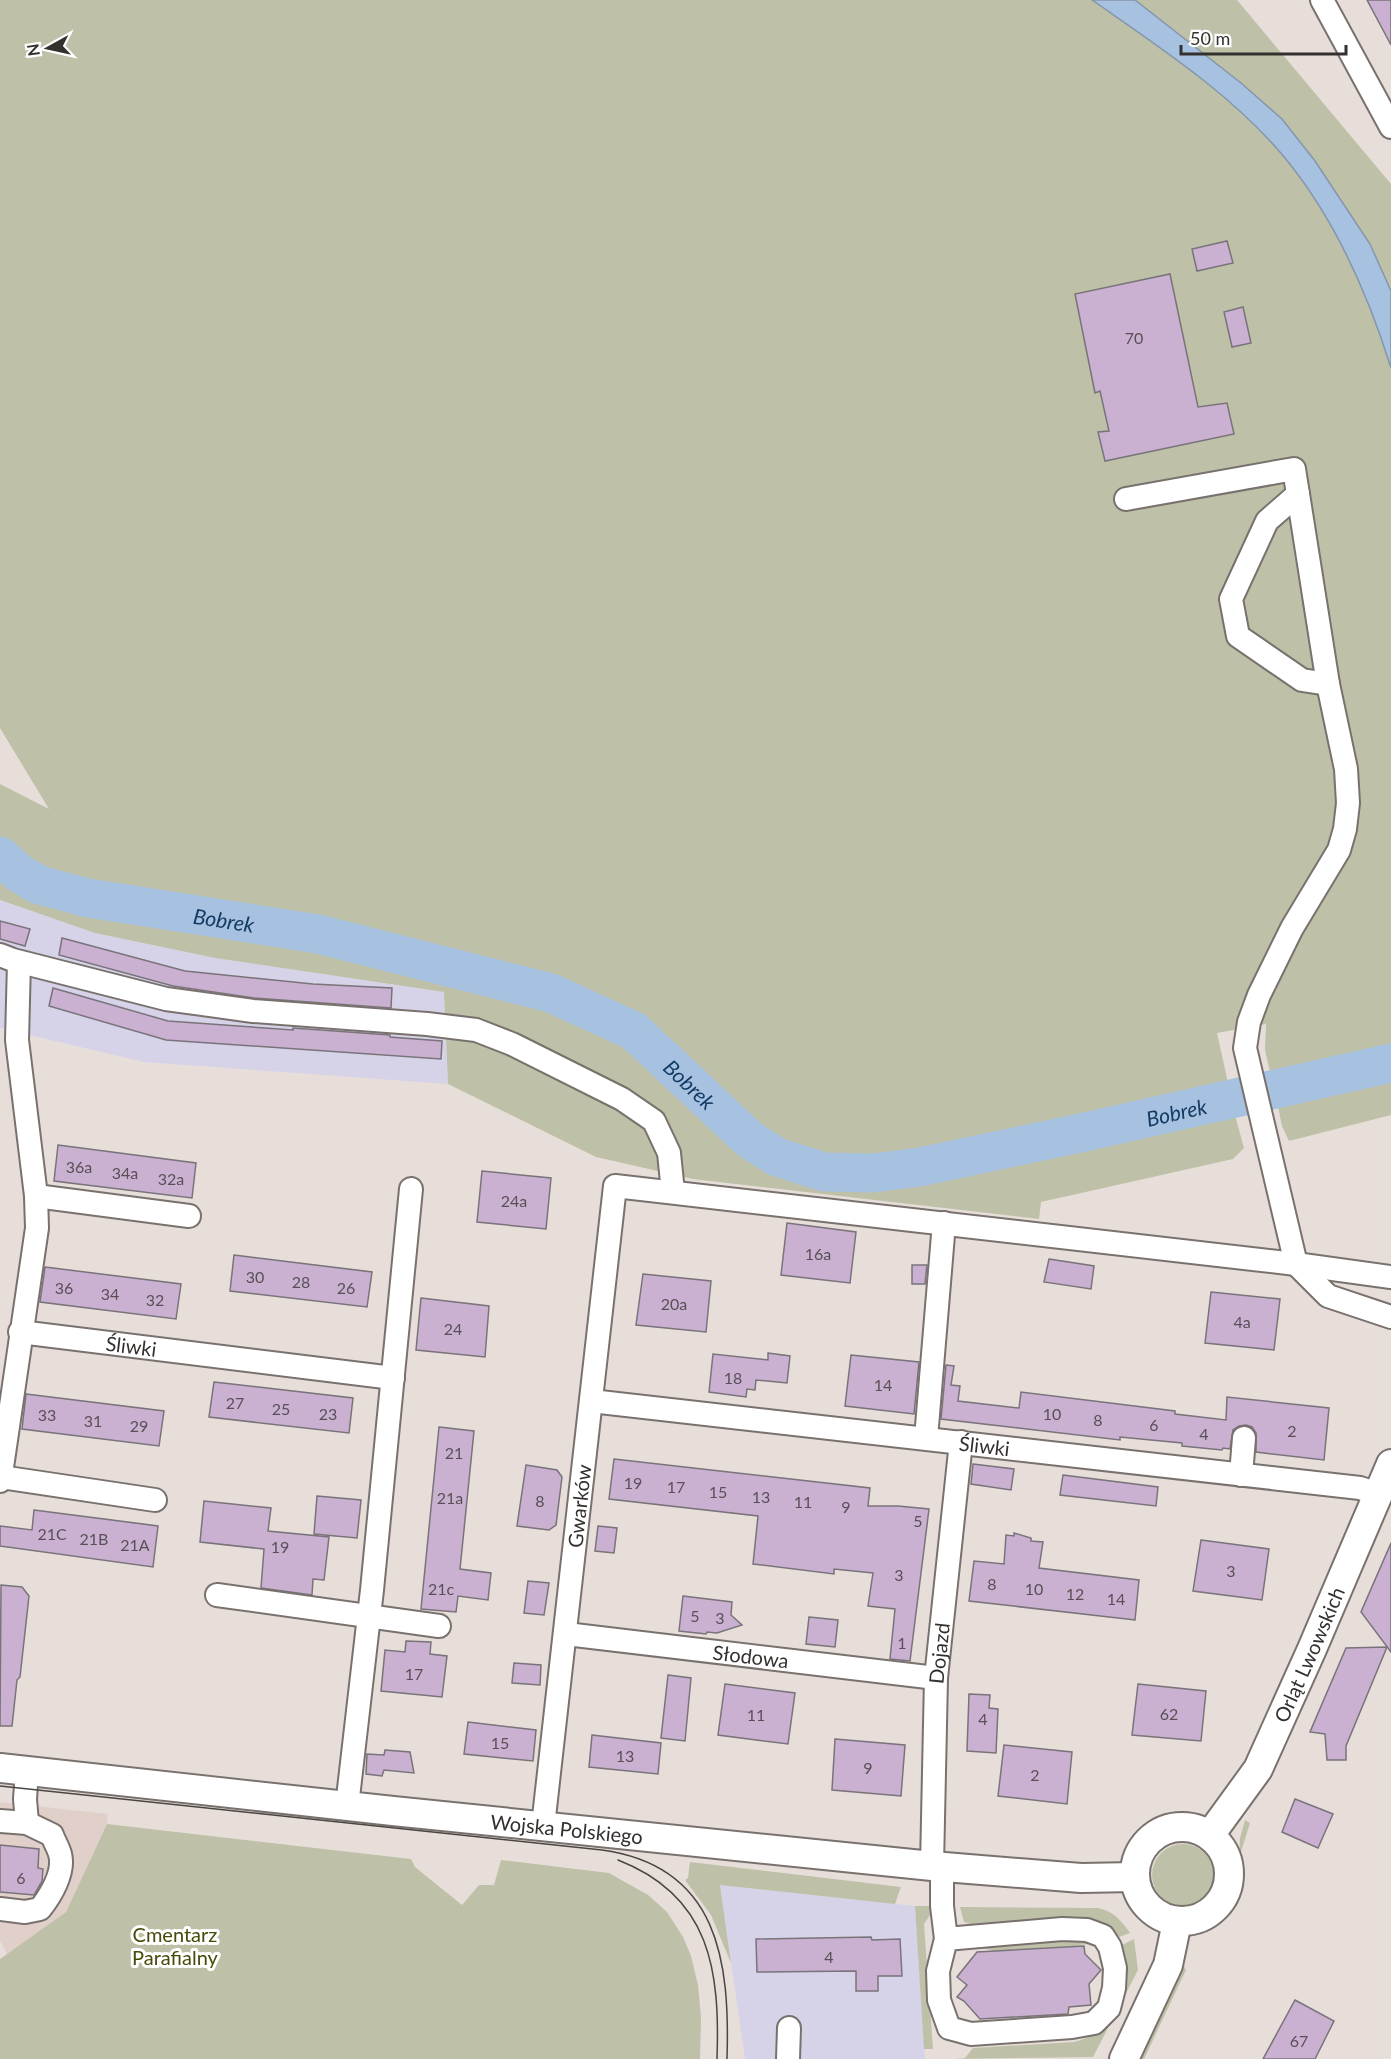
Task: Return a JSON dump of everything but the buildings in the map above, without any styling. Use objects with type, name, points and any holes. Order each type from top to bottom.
[{"type":"main road","name":"Orląt Lwowskich","points":[[1210,1835],[1258,1769],[1381,1502],[1391,1464]]},
{"type":"main road","name":"Wojska Polskiego","points":[[13,1769],[937,1867],[1081,1878],[1135,1877]]},
{"type":"main road","points":[[1181,1826],[1196,1828],[1210,1835],[1221,1846],[1228,1860],[1230,1876],[1227,1891],[1219,1905],[1208,1915],[1193,1921],[1177,1922],[1161,1917],[1148,1907],[1139,1893],[1135,1877],[1136,1862],[1142,1848],[1166,1829],[1181,1826]]},
{"type":"main road","points":[[1124,2059],[1168,1965],[1177,1922]]},
{"type":"street","points":[[1322,0],[1385,101],[1391,127]]},
{"type":"street","points":[[1126,499],[1294,469],[1328,684],[1346,769],[1348,802],[1345,829],[1339,850],[1292,928],[1259,995],[1249,1022],[1245,1048],[1296,1263],[1328,1296],[1391,1317]]},
{"type":"street","points":[[1298,494],[1268,520],[1231,599],[1238,636],[1302,680],[1328,684]]},
{"type":"street","points":[[155,1500],[1,1479],[20,1332],[37,1228],[36,1196],[17,1040],[10,958],[165,999],[253,1011],[427,1024],[476,1030],[512,1044],[622,1098],[654,1121],[669,1153],[674,1192],[1296,1263],[1391,1277]]},
{"type":"street","name":"Gwarków","points":[[543,1826],[615,1186],[674,1192]]},
{"type":"street","points":[[347,1806],[369,1616],[411,1190]]},
{"type":"street","points":[[36,1196],[189,1216]]},
{"type":"street","points":[[926,1438],[944,1223]]},
{"type":"street","name":"Śliwki","points":[[20,1332],[393,1378]]},
{"type":"street","name":"Śliwki","points":[[591,1401],[1360,1488],[1381,1502]]},
{"type":"street","points":[[1241,1475],[1244,1438]]},
{"type":"street","name":"Dojazd","points":[[946,1939],[937,1867],[936,1678],[961,1442]]},
{"type":"street","points":[[217,1594],[440,1626]]},
{"type":"street","name":"Słodowa","points":[[566,1634],[936,1678]]},
{"type":"street","points":[[13,1769],[25,1799],[27,1823]]},
{"type":"street","points":[[0,1821],[27,1823],[52,1835],[61,1855],[58,1875],[51,1895],[40,1909],[25,1912],[0,1909]]},
{"type":"street","points":[[1062,1929],[1087,1930],[1103,1936],[1110,1947],[1116,1968],[1109,2008],[1094,2023],[1072,2027],[971,2034],[949,2028],[939,2000],[938,1971],[946,1939],[1062,1929]]},
{"type":"street","points":[[788,2059],[789,2028]]},
{"type":"shaded area","points":[[0,900],[95,933],[215,958],[444,992],[448,1084],[144,1062],[0,1028]]},
{"type":"shaded area","points":[[0,1802],[108,1814],[107,1824],[66,1912],[7,1954],[0,1940]]},
{"type":"shaded area","points":[[720,1885],[915,1906],[925,2059],[745,2059]]},
{"type":"green space","points":[[0,0],[1092,0],[1169,54],[1242,113],[1285,158],[1303,182],[1334,232],[1361,285],[1391,368],[1391,1054],[1272,1081],[1265,1050],[1266,1024],[1217,1033],[1244,1148],[1233,1159],[1041,1202],[1039,1219],[693,1179],[596,1157],[448,1084],[444,992],[215,958],[95,933],[0,900],[0,784],[49,809],[0,728]]},
{"type":"green space","points":[[1135,0],[1237,0],[1391,184],[1391,291],[1370,244],[1315,161],[1282,119],[1241,83]]},
{"type":"green space","points":[[1391,1071],[1391,1115],[1289,1141],[1282,1126],[1276,1097]]},
{"type":"green space","points":[[1245,1820],[1250,1823],[1239,1858],[1240,1838]]},
{"type":"green space","name":"Cmentarz Parafialny","points":[[107,1824],[411,1859],[415,1867],[462,1905],[479,1885],[494,1885],[501,1860],[609,1873],[648,1895],[667,1912],[683,1937],[691,1956],[698,1985],[701,2017],[700,2059],[0,2059],[0,1959],[66,1912]]},
{"type":"green space","points":[[1183,1844],[1200,1849],[1205,1853],[1209,1858],[1214,1875],[1209,1892],[1205,1897],[1200,1901],[1183,1906],[1166,1901],[1161,1897],[1157,1892],[1152,1875],[1157,1858],[1161,1853],[1166,1849]]},
{"type":"green space","points":[[690,1862],[901,1887],[895,1904],[720,1885],[731,1963],[711,1915],[685,1880],[688,1878]]},
{"type":"green space","points":[[915,1906],[936,1906],[924,1924],[933,2049],[924,2049]]},
{"type":"green space","points":[[960,1907],[1098,1908],[1116,1917],[1130,1933],[1119,1937],[1097,1921],[1080,1919],[980,1927],[964,1922]]},
{"type":"green space","points":[[1083,1936],[1092,1945],[1079,1945],[1077,1948],[1076,1945],[1075,1948],[1062,1949],[1061,1946],[1059,1949],[1047,1950],[1044,1947],[1044,1950],[1031,1951],[1028,1949],[1029,1951],[1016,1952],[1015,1949],[1013,1952],[1001,1953],[1001,1950],[995,1952],[976,1947]]},
{"type":"green space","points":[[1134,1939],[1138,1970],[1093,2057],[955,2059],[965,2058],[973,2048],[1074,2042],[1090,2036],[1104,2019],[1125,1974],[1126,1956],[1122,1945]]},
{"type":"green space","points":[[1184,1966],[1186,1970],[1144,2059],[1140,2059]]},
{"type":"water","points":[[1092,0],[1135,0],[1241,83],[1282,119],[1315,161],[1370,244],[1391,291],[1391,368],[1372,313],[1348,258],[1319,206],[1285,158],[1242,113],[1218,92]]},
{"type":"water","points":[[1391,1054],[1391,1071],[1276,1097],[1272,1081]]},
{"type":"waterway","name":"Bobrek","points":[[0,856],[19,873],[39,885],[88,898],[318,934],[551,993],[634,1031],[749,1139],[777,1157],[824,1172],[873,1173],[920,1167],[1391,1063]]},
{"type":"tram line","points":[[0,1786],[602,1850],[641,1860],[671,1876],[694,1898],[709,1924],[720,1954],[725,1988],[727,2059]]},
{"type":"tram line","points":[[618,1860],[649,1875],[673,1894],[691,1916],[704,1940],[712,1967],[716,1996],[717,2059]]}]
